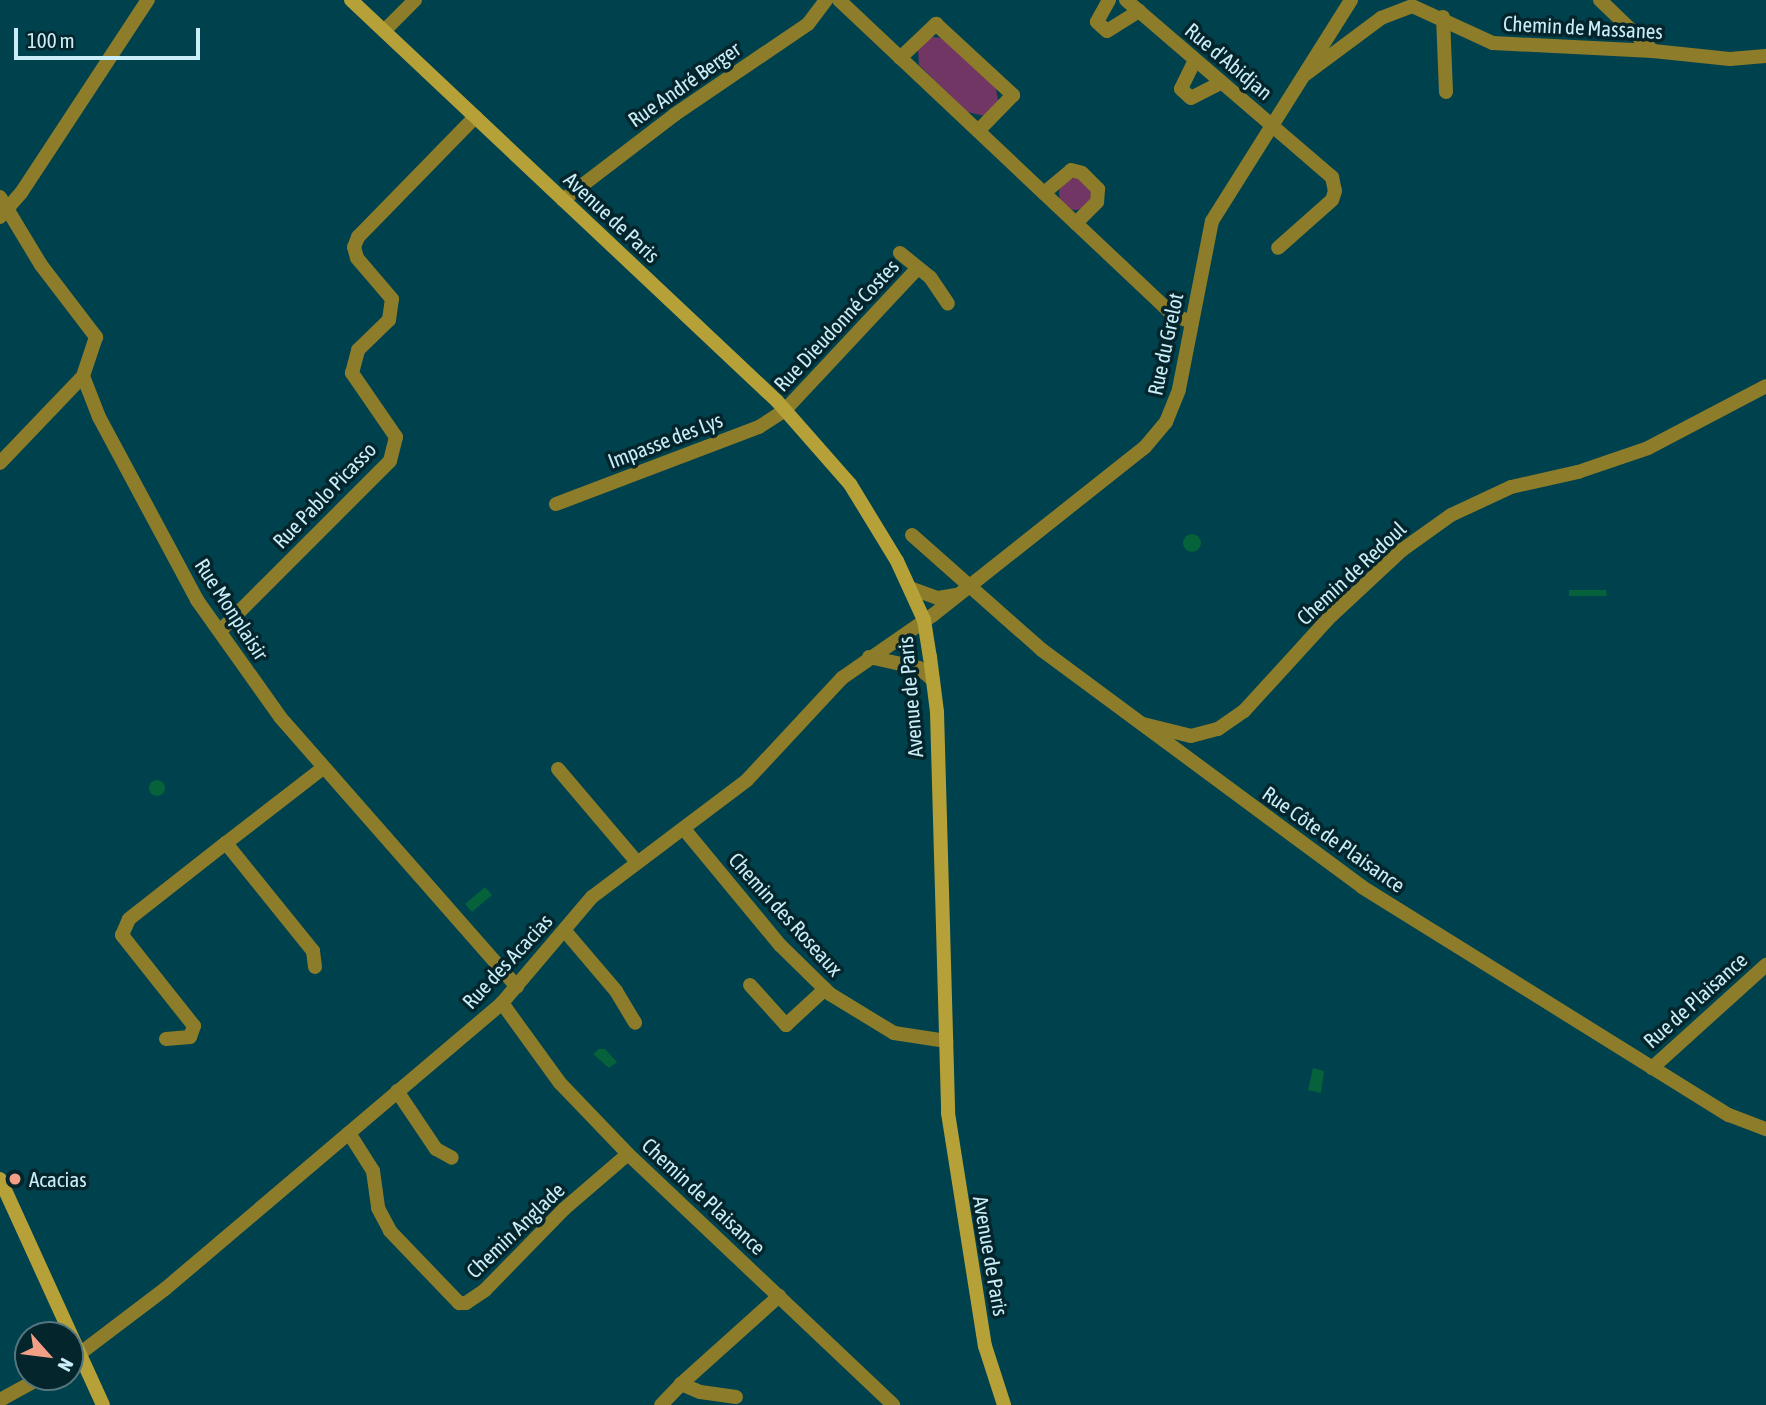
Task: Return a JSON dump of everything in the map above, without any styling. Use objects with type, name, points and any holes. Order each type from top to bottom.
[{"type":"main road","name":"Avenue de Paris","points":[[351,0],[785,410],[850,484],[878,525],[909,588],[923,620],[933,680],[946,1041],[955,1169],[985,1346],[1004,1405]]},
{"type":"main road","points":[[0,1179],[60,1321]]},
{"type":"main road","points":[[84,1372],[103,1405]]},
{"type":"street","points":[[0,463],[83,376],[96,337],[2,208],[148,0]]},
{"type":"street","points":[[384,31],[415,0]]},
{"type":"street","name":"Rue André Berger","points":[[563,200],[674,115],[808,24],[826,0]]},
{"type":"street","points":[[839,0],[1173,315],[1191,322]]},
{"type":"street","points":[[1109,0],[1097,22],[1107,31],[1139,11]]},
{"type":"street","name":"Rue d'Abidjan","points":[[1126,0],[1273,125],[1335,184],[1332,200],[1278,248]]},
{"type":"street","name":"Rue du Grelot","points":[[923,620],[960,594],[1155,436],[1174,406],[1212,221],[1352,0]]},
{"type":"street","points":[[1600,0],[1653,51]]},
{"type":"street","name":"Chemin de Massanes","points":[[1302,78],[1381,18],[1412,6],[1443,17],[1493,44],[1653,51],[1730,60],[1766,56]]},
{"type":"street","points":[[1443,17],[1446,92]]},
{"type":"street","points":[[900,58],[936,24],[994,77],[1013,95],[978,131]]},
{"type":"street","points":[[1195,60],[1181,89],[1191,98],[1221,83]]},
{"type":"street","name":"Rue Pablo Picasso","points":[[220,631],[390,461],[396,438],[352,373],[358,351],[389,320],[392,299],[356,258],[354,247],[358,237],[475,117]]},
{"type":"street","points":[[1044,193],[1071,170],[1082,173],[1098,188],[1097,202],[1076,223]]},
{"type":"street","name":"Rue Dieudonné Costes","points":[[900,253],[930,277],[948,304]]},
{"type":"street","name":"Rue Dieudonné Costes","points":[[785,410],[918,269]]},
{"type":"street","name":"Rue Monplaisir","points":[[83,376],[99,417],[190,586],[279,717],[517,987]]},
{"type":"street","name":"Chemin de Redoul","points":[[1136,723],[1191,736],[1218,729],[1244,711],[1328,619],[1402,550],[1451,515],[1511,486],[1578,472],[1648,448],[1766,386]]},
{"type":"street","name":"Impasse des Lys","points":[[556,504],[759,427],[785,410]]},
{"type":"street","name":"Rue Côte de Plaisance","points":[[912,535],[972,584],[1042,650],[1136,723],[1362,887],[1728,1115],[1766,1129]]},
{"type":"street","points":[[909,588],[938,598],[960,594]]},
{"type":"street","name":"Rue des Acacias","points":[[84,1351],[502,1003],[592,897],[747,780],[842,678],[923,620]]},
{"type":"street","points":[[869,657],[919,668],[933,680]]},
{"type":"street","points":[[166,1039],[190,1037],[194,1026],[122,935],[129,919],[323,768]]},
{"type":"street","points":[[558,769],[637,862]]},
{"type":"street","name":"Chemin des Roseaux","points":[[684,829],[780,945],[825,989],[894,1032],[946,1041]]},
{"type":"street","points":[[226,843],[313,951],[314,967]]},
{"type":"street","points":[[565,931],[616,991],[635,1023]]},
{"type":"street","name":"Rue de Plaisance","points":[[1652,1068],[1766,965]]},
{"type":"street","points":[[750,985],[786,1026],[825,989]]},
{"type":"street","name":"Chemin de Plaisance","points":[[502,1003],[560,1083],[628,1154],[893,1405]]},
{"type":"street","points":[[397,1091],[436,1149],[452,1158]]},
{"type":"street","name":"Chemin Anglade","points":[[349,1133],[373,1171],[379,1208],[390,1231],[459,1303],[466,1303],[485,1290],[564,1209],[628,1154]]},
{"type":"street","points":[[661,1405],[779,1296]]},
{"type":"street","points":[[681,1384],[700,1392],[736,1397]]},
{"type":"street","points":[[0,1400],[16,1391]]},
{"type":"shaded area","points":[[929,37],[944,38],[996,88],[998,101],[985,116],[967,112],[919,65],[918,49]]},
{"type":"shaded area","points":[[1075,178],[1086,183],[1091,194],[1086,205],[1075,210],[1064,205],[1059,194],[1064,183]]},
{"type":"shaded area","points":[[1192,534],[1198,537],[1201,543],[1198,549],[1192,552],[1186,549],[1183,543],[1186,537]]},
{"type":"shaded area","points":[[1569,590],[1606,590],[1607,596],[1569,596]]},
{"type":"shaded area","points":[[157,780],[165,788],[157,796],[149,788]]},
{"type":"shaded area","points":[[485,887],[492,895],[472,912],[465,904]]},
{"type":"shaded area","points":[[599,1049],[605,1049],[617,1062],[609,1068],[593,1054]]},
{"type":"shaded area","points":[[1313,1068],[1324,1071],[1321,1093],[1308,1090]]},
{"type":"place","name":"Acacias","points":[[15,1179]]}]
